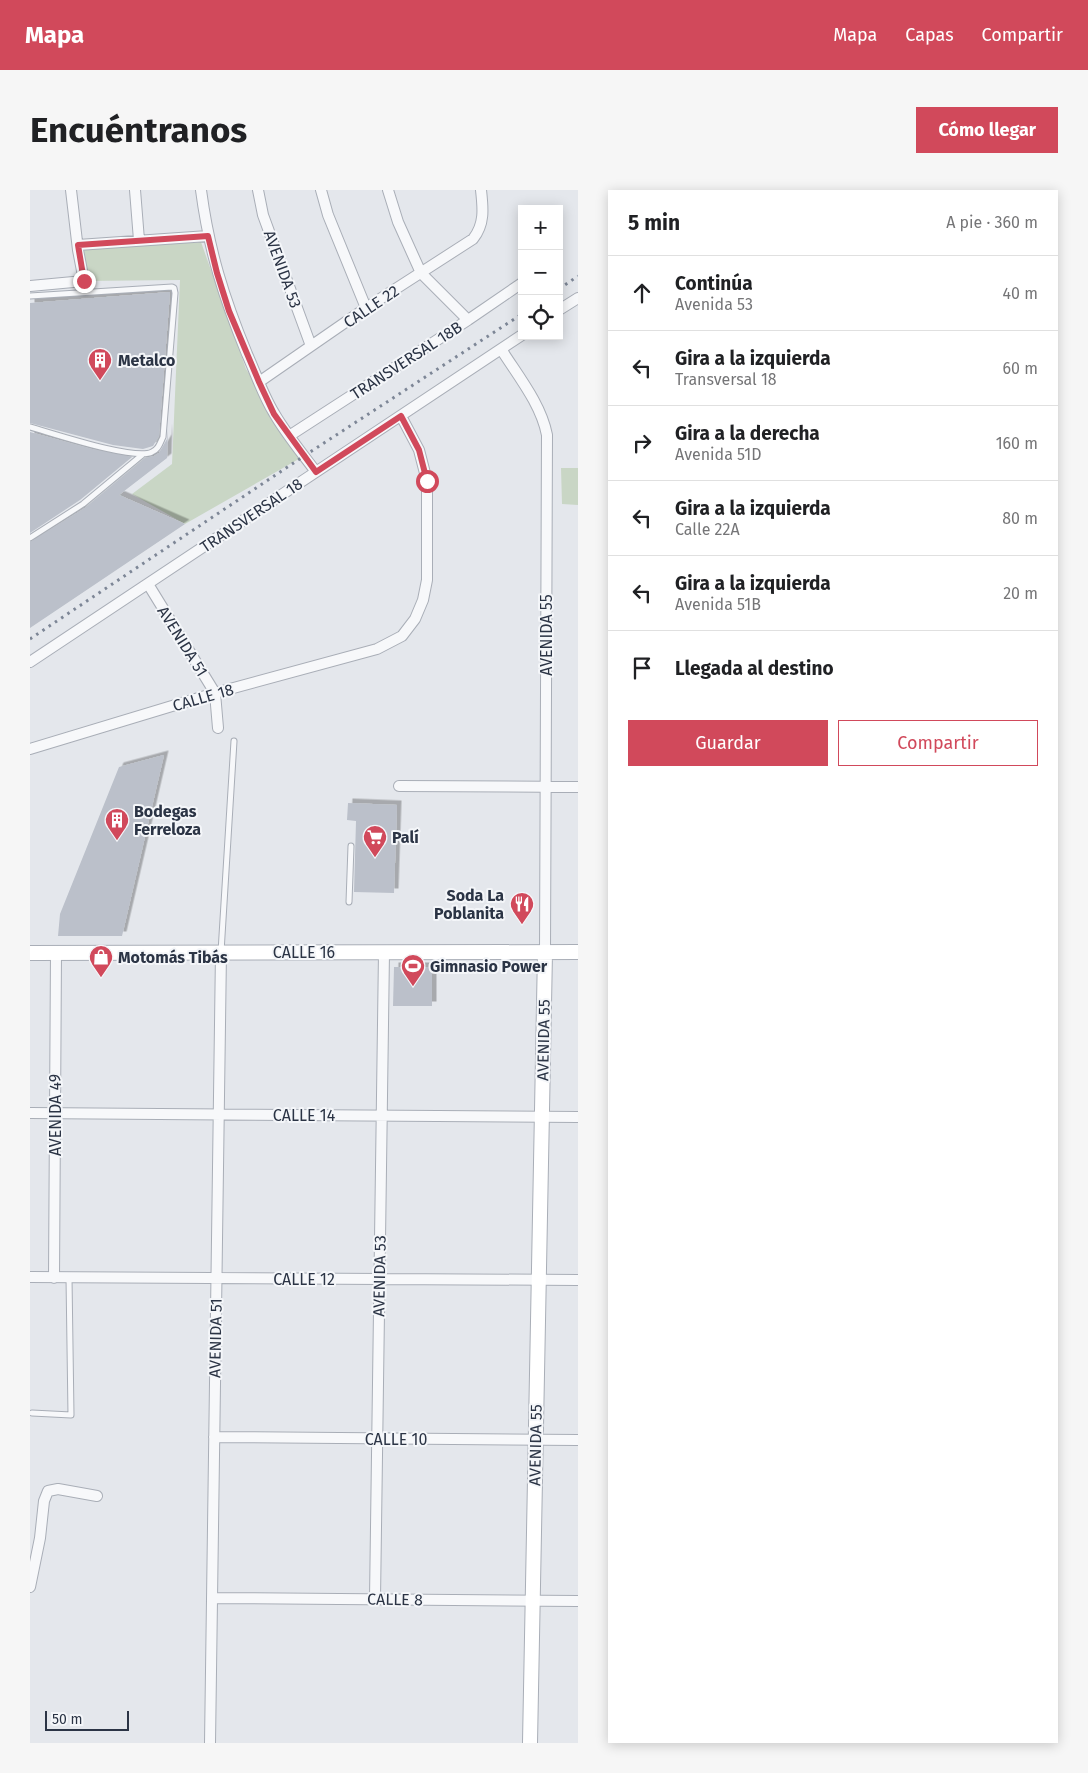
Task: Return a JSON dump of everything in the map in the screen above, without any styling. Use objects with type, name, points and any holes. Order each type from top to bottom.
[{"type":"street","points":[[30,286],[84,281],[72,190]]},
{"type":"street","points":[[135,190],[139,240]]},
{"type":"street","points":[[201,190],[208,236],[229,311],[274,414],[288,436],[316,472]]},
{"type":"street","name":"AVENIDA 53","points":[[258,190],[263,215],[311,346]]},
{"type":"street","points":[[321,190],[328,215],[366,308]]},
{"type":"street","points":[[388,190],[398,222],[421,273],[468,320]]},
{"type":"street","name":"CALLE 22","points":[[259,382],[366,308],[473,239],[480,228],[483,215],[480,190]]},
{"type":"street","points":[[78,245],[208,236]]},
{"type":"street","name":"TRANSVERSAL 18B","points":[[288,436],[518,286]]},
{"type":"street","points":[[563,307],[578,298]]},
{"type":"street","name":"TRANSVERSAL 18","points":[[30,662],[518,338]]},
{"type":"street","name":"AVENIDA 55","points":[[501,349],[538,410],[544,422],[547,435],[545,952],[530,1743]]},
{"type":"street","name":"CALLE 18","points":[[30,748],[215,693],[377,649],[402,636],[415,619],[423,600],[427,580],[427,481],[419,450],[401,416]]},
{"type":"street","name":"AVENIDA 51","points":[[148,584],[215,693],[218,728]]},
{"type":"street","points":[[399,786],[578,787]]},
{"type":"street","name":"AVENIDA 51","points":[[210,1743],[221,952]]},
{"type":"street","name":"AVENIDA 53","points":[[375,1599],[384,952]]},
{"type":"street","name":"CALLE 16","points":[[30,953],[578,952]]},
{"type":"street","name":"AVENIDA 49","points":[[54,1278],[56,953]]},
{"type":"street","name":"CALLE 14","points":[[30,1113],[578,1117]]},
{"type":"street","name":"CALLE 12","points":[[30,1277],[578,1280]]},
{"type":"street","name":"CALLE 10","points":[[214,1438],[578,1440]]},
{"type":"street","points":[[30,1587],[40,1538],[45,1496],[48,1491],[58,1489],[97,1496]]},
{"type":"street","name":"CALLE 8","points":[[212,1598],[578,1601]]},
{"type":"lane","points":[[30,296],[140,288],[174,288],[175,293],[163,436],[158,449],[142,455],[112,450],[30,426]]},
{"type":"lane","points":[[30,538],[83,504],[142,455]]},
{"type":"lane","name":"AVENIDA 51","points":[[221,952],[234,741]]},
{"type":"lane","points":[[349,902],[350,846]]},
{"type":"lane","points":[[32,1413],[71,1415],[69,1278]]},
{"type":"green space","points":[[201,242],[246,369],[304,456],[185,524],[132,494],[172,464],[180,280],[84,281],[78,250]]},
{"type":"green space","points":[[561,468],[578,468],[578,505],[562,504]]},
{"type":"building","points":[[170,292],[159,436],[153,446],[143,449],[113,445],[30,423],[30,303]]},
{"type":"building","points":[[168,428],[167,458],[119,495],[185,524],[30,628],[30,542],[85,508],[145,458],[159,453],[167,439]]},
{"type":"building","points":[[30,432],[92,449],[132,457],[80,500],[30,533]]},
{"type":"building","name":"Bodegas Ferreloza","points":[[164,755],[122,936],[58,936],[60,914],[119,767]]},
{"type":"building","name":"Palí","points":[[348,803],[397,805],[394,893],[354,892],[356,821],[347,820]]},
{"type":"building","name":"Gimnasio Power","points":[[394,967],[432,967],[432,1006],[393,1006]]},
{"type":"railway","points":[[563,286],[578,276]]},
{"type":"railway","points":[[30,639],[304,456],[518,317]]},
{"type":"place","name":"Metalco","points":[[100,381]]},
{"type":"place","name":"Bodegas Ferreloza","points":[[117,841]]},
{"type":"place","name":"Palí","points":[[375,858]]},
{"type":"place","name":"Soda La Poblanita","points":[[522,925]]},
{"type":"place","name":"Motomás Tibás","points":[[101,978]]},
{"type":"place","name":"Gimnasio Power","points":[[413,987]]},
{"type":"route","points":[[84,281],[78,245],[208,236],[229,311],[259,382],[274,414],[288,436],[316,472],[401,416],[419,450],[427,481]]}]
